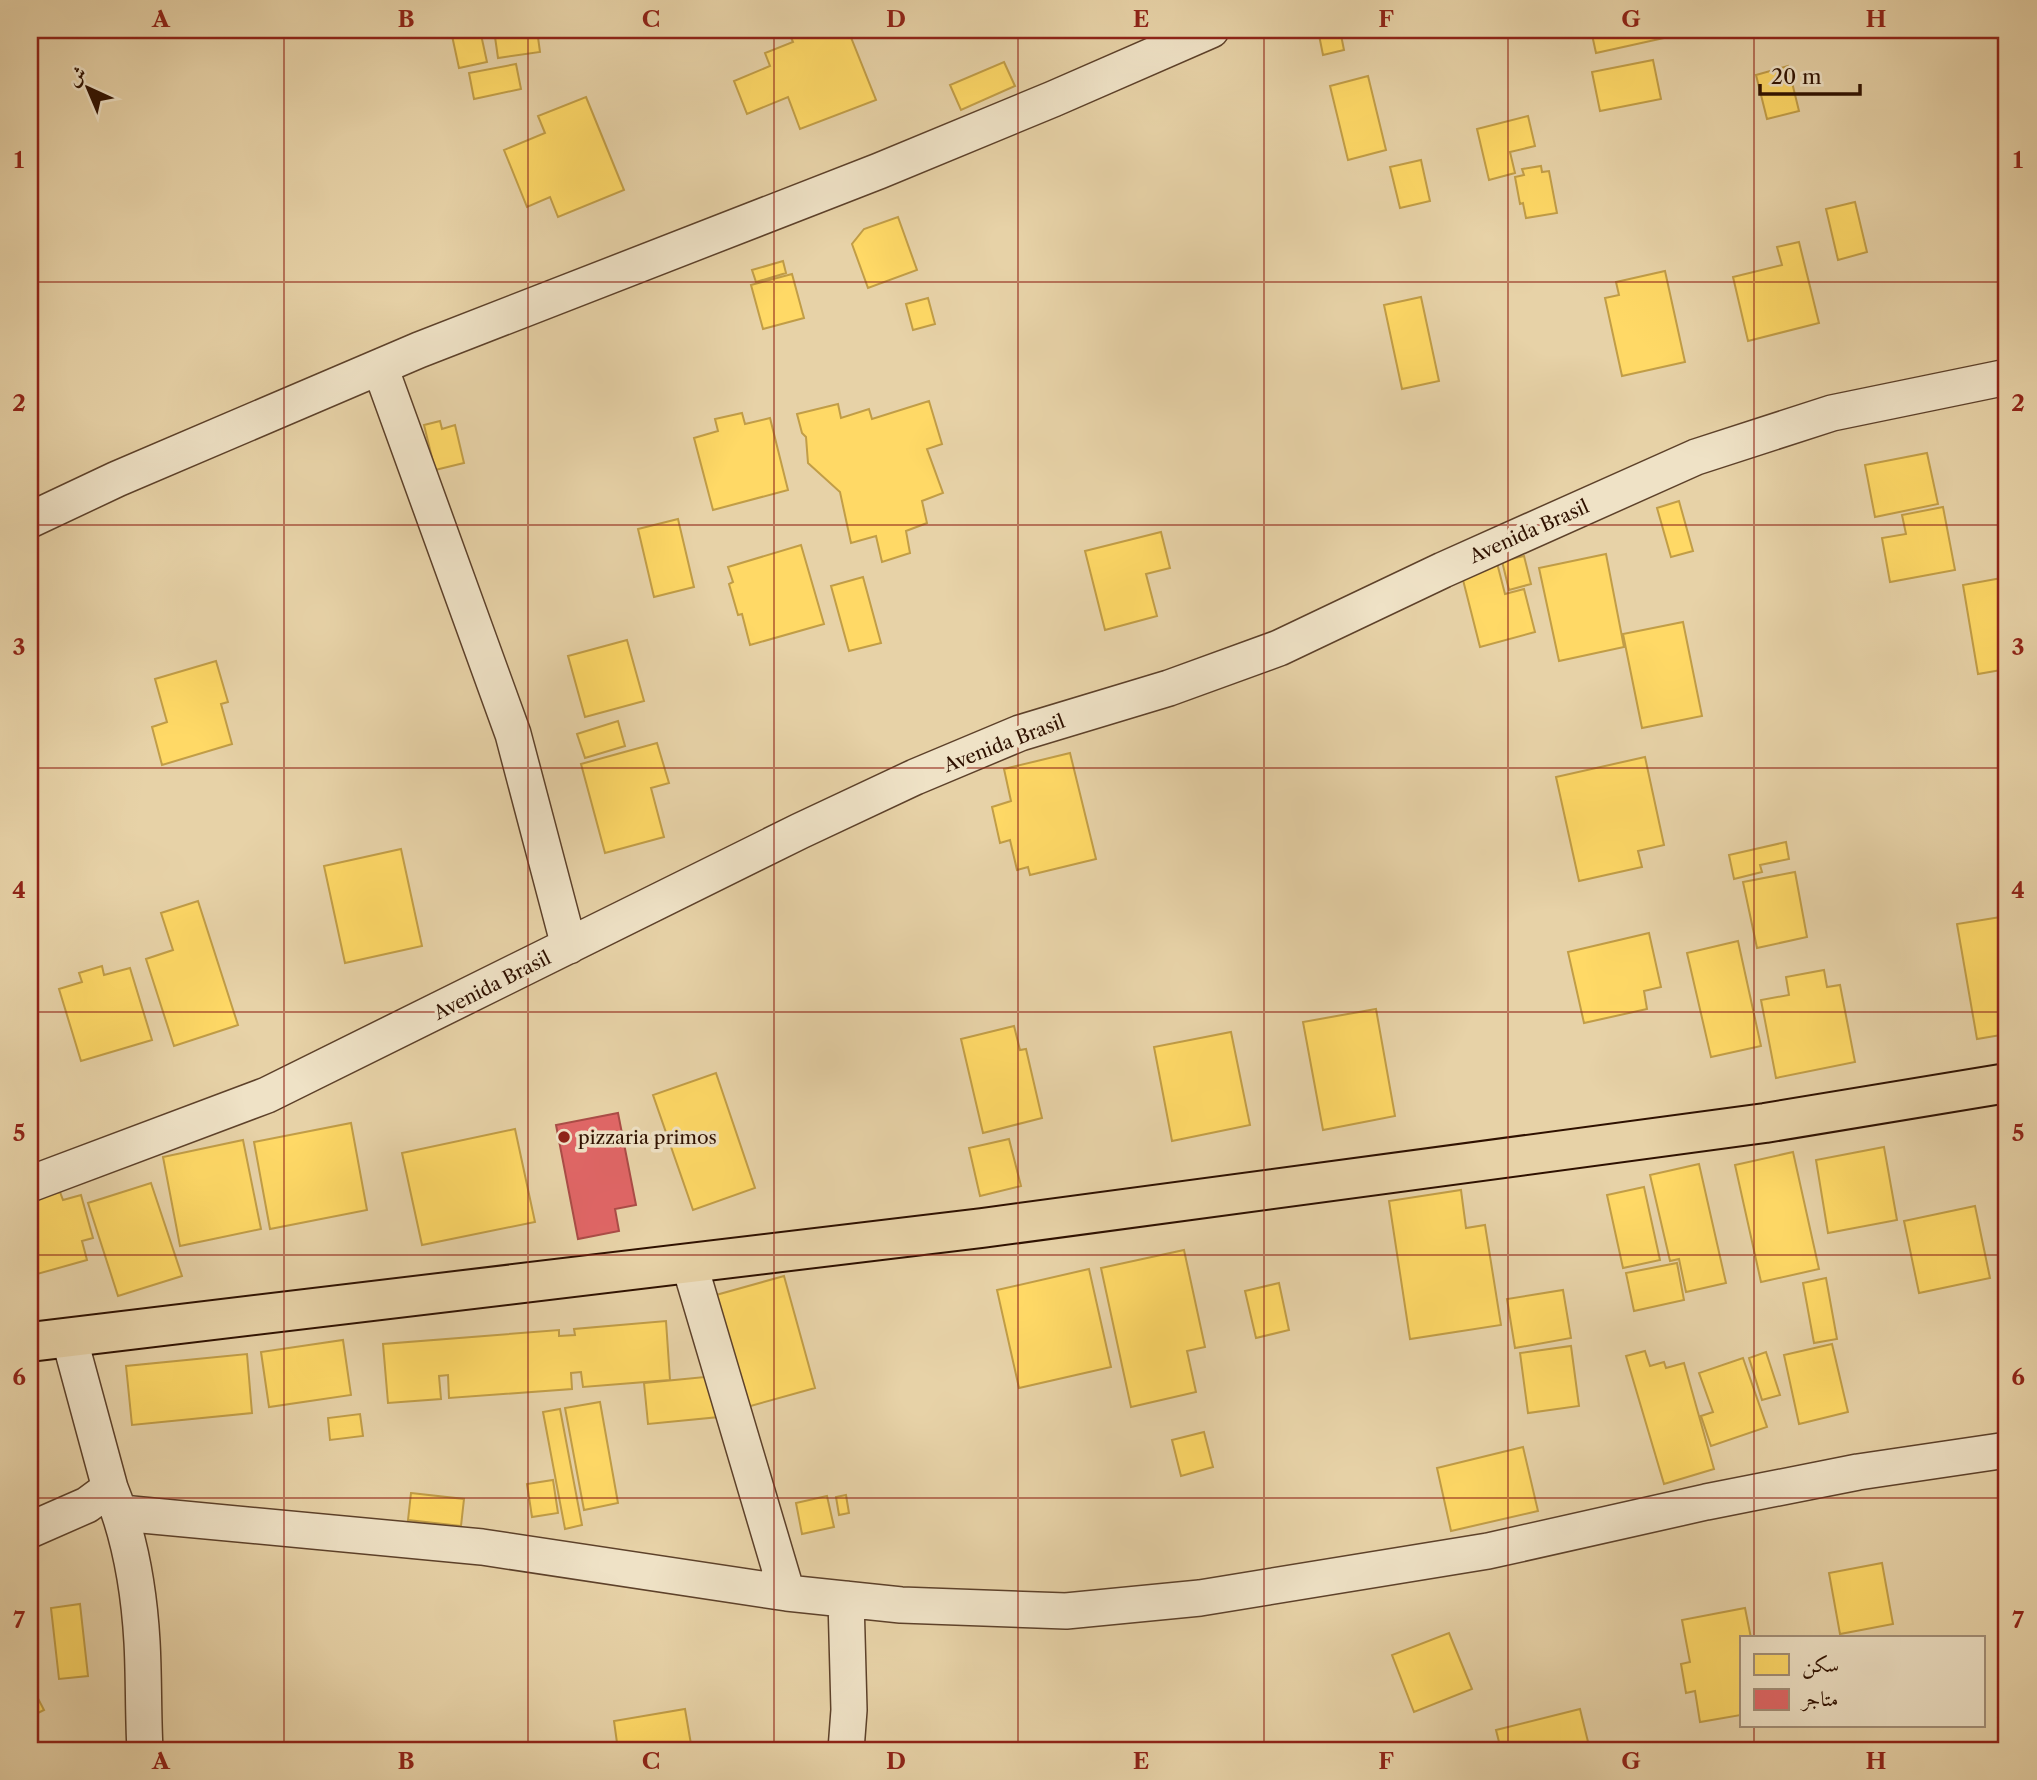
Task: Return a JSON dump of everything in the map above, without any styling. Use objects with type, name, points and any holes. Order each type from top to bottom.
[{"type":"main road","points":[[30,1342],[995,1226],[1751,1125],[2007,1083]]},
{"type":"street","points":[[30,520],[117,479],[380,367],[879,171],[1211,30]]},
{"type":"street","points":[[380,367],[513,734],[569,946]]},
{"type":"street","name":"Avenida Brasil","points":[[30,1184],[267,1096],[800,831],[915,777],[1020,733],[1169,688],[1279,648],[1455,565],[1696,457],[1832,413],[2007,377]]},
{"type":"street","points":[[690,1263],[787,1592]]},
{"type":"street","points":[[69,1337],[130,1548],[142,1640],[145,1750]]},
{"type":"street","points":[[30,1530],[87,1505],[116,1501],[482,1548],[845,1599],[901,1605],[1066,1611],[1200,1598],[1488,1551],[1706,1502],[1858,1472],[2007,1450]]},
{"type":"street","points":[[845,1599],[849,1710],[846,1750]]},
{"type":"building: سكن","points":[[480,30],[487,62],[459,68],[451,31]]},
{"type":"building: سكن","points":[[494,30],[537,30],[540,52],[498,58]]},
{"type":"building: سكن","points":[[802,30],[848,30],[876,100],[800,129],[788,97],[747,114],[734,81],[770,66],[765,53],[793,42],[790,35]]},
{"type":"building: سكن","points":[[1318,30],[1340,30],[1344,50],[1323,55]]},
{"type":"building: سكن","points":[[1591,30],[1662,30],[1664,38],[1596,53]]},
{"type":"building: سكن","points":[[1653,60],[1661,99],[1600,111],[1592,72]]},
{"type":"building: سكن","points":[[1004,62],[1015,86],[961,110],[950,85]]},
{"type":"building: سكن","points":[[516,64],[521,89],[474,99],[469,73]]},
{"type":"building: سكن","points":[[1788,66],[1799,111],[1767,119],[1756,75]]},
{"type":"building: سكن","points":[[1368,76],[1386,150],[1348,160],[1330,86]]},
{"type":"building: سكن","points":[[586,97],[624,190],[558,217],[550,197],[527,207],[504,150],[545,133],[538,116]]},
{"type":"building: سكن","points":[[1528,116],[1535,146],[1510,152],[1515,173],[1489,180],[1477,129]]},
{"type":"building: سكن","points":[[1421,160],[1430,201],[1400,208],[1390,167]]},
{"type":"building: سكن","points":[[1541,166],[1542,172],[1549,171],[1557,213],[1526,218],[1523,203],[1520,204],[1515,177],[1524,175],[1522,169]]},
{"type":"building: سكن","points":[[1855,202],[1867,252],[1838,260],[1826,209]]},
{"type":"building: سكن","points":[[898,217],[917,270],[868,288],[852,244],[864,229]]},
{"type":"building: سكن","points":[[1799,242],[1819,323],[1748,341],[1733,277],[1782,265],[1777,247]]},
{"type":"building: سكن","points":[[783,261],[786,273],[756,282],[752,270]]},
{"type":"building: سكن","points":[[1665,271],[1685,362],[1622,376],[1605,298],[1619,295],[1616,282]]},
{"type":"building: سكن","points":[[792,274],[804,318],[763,329],[751,285]]},
{"type":"building: سكن","points":[[1421,297],[1439,381],[1402,389],[1384,305]]},
{"type":"building: سكن","points":[[928,298],[935,324],[913,330],[906,304]]},
{"type":"building: سكن","points":[[929,401],[942,444],[927,449],[943,493],[922,501],[927,523],[906,531],[910,553],[882,562],[876,536],[851,543],[840,492],[808,463],[806,437],[802,433],[797,414],[838,404],[841,418],[869,409],[872,419]]},
{"type":"building: سكن","points":[[742,413],[745,424],[770,418],[788,490],[713,510],[694,438],[718,431],[715,419]]},
{"type":"building: سكن","points":[[440,421],[442,429],[455,425],[464,463],[435,470],[424,425]]},
{"type":"building: سكن","points":[[1927,453],[1938,504],[1875,517],[1865,465]]},
{"type":"building: سكن","points":[[1679,501],[1693,551],[1671,557],[1657,508]]},
{"type":"building: سكن","points":[[1943,507],[1955,570],[1890,582],[1882,538],[1906,534],[1902,515]]},
{"type":"building: سكن","points":[[678,519],[694,587],[654,597],[638,529]]},
{"type":"building: سكن","points":[[1161,532],[1170,568],[1146,574],[1157,616],[1105,630],[1085,551]]},
{"type":"building: سكن","points":[[801,545],[824,624],[750,645],[742,614],[738,615],[729,584],[733,582],[728,567]]},
{"type":"building: سكن","points":[[1606,554],[1624,647],[1559,661],[1539,568]]},
{"type":"building: سكن","points":[[1524,556],[1531,584],[1509,590],[1502,561]]},
{"type":"building: سكن","points":[[1497,563],[1505,594],[1524,589],[1535,632],[1480,647],[1461,572]]},
{"type":"building: سكن","points":[[863,577],[881,643],[849,651],[831,586]]},
{"type":"building: سكن","points":[[2007,577],[2007,669],[1978,674],[1963,585]]},
{"type":"building: سكن","points":[[1683,622],[1702,716],[1642,728],[1623,634]]},
{"type":"building: سكن","points":[[627,640],[644,701],[585,717],[568,656]]},
{"type":"building: سكن","points":[[216,661],[228,702],[221,704],[232,744],[162,765],[152,727],[167,722],[155,679]]},
{"type":"building: سكن","points":[[618,721],[625,746],[585,758],[577,734]]},
{"type":"building: سكن","points":[[657,743],[669,783],[651,788],[664,837],[605,853],[581,764]]},
{"type":"building: سكن","points":[[1070,753],[1096,859],[1030,875],[1028,867],[1017,870],[1010,840],[1000,843],[992,807],[1011,801],[1004,769]]},
{"type":"building: سكن","points":[[1645,757],[1664,845],[1638,851],[1642,867],[1579,881],[1556,777]]},
{"type":"building: سكن","points":[[1786,842],[1789,859],[1760,865],[1762,872],[1734,879],[1729,855]]},
{"type":"building: سكن","points":[[401,849],[422,946],[345,963],[324,866]]},
{"type":"building: سكن","points":[[1795,872],[1807,937],[1757,948],[1743,882]]},
{"type":"building: سكن","points":[[198,901],[238,1025],[174,1046],[146,959],[173,950],[161,913]]},
{"type":"building: سكن","points":[[2007,916],[2007,1034],[1977,1039],[1957,924]]},
{"type":"building: سكن","points":[[1649,933],[1661,987],[1644,991],[1647,1009],[1584,1023],[1568,952]]},
{"type":"building: سكن","points":[[1738,941],[1761,1046],[1711,1057],[1687,953]]},
{"type":"building: سكن","points":[[102,966],[104,975],[130,968],[152,1040],[81,1061],[59,989],[82,982],[79,973]]},
{"type":"building: سكن","points":[[1824,970],[1827,987],[1840,985],[1855,1062],[1776,1078],[1761,1000],[1789,995],[1786,977]]},
{"type":"building: سكن","points":[[1376,1009],[1395,1116],[1323,1130],[1303,1022]]},
{"type":"building: سكن","points":[[1014,1026],[1020,1050],[1026,1049],[1042,1118],[983,1133],[961,1039]]},
{"type":"building: سكن","points":[[1231,1032],[1250,1125],[1172,1141],[1154,1047]]},
{"type":"building: سكن","points":[[716,1073],[755,1188],[693,1210],[653,1095]]},
{"type":"building: سكن","points":[[351,1123],[367,1210],[270,1229],[254,1142]]},
{"type":"building: سكن","points":[[515,1129],[535,1222],[422,1245],[402,1153]]},
{"type":"building: سكن","points":[[1009,1139],[1021,1186],[980,1196],[969,1148]]},
{"type":"building: سكن","points":[[243,1140],[261,1229],[180,1246],[163,1157]]},
{"type":"building: سكن","points":[[1884,1147],[1897,1220],[1828,1233],[1816,1160]]},
{"type":"building: سكن","points":[[1793,1152],[1819,1269],[1761,1282],[1735,1165]]},
{"type":"building: سكن","points":[[1699,1164],[1726,1283],[1686,1292],[1679,1259],[1670,1261],[1650,1175]]},
{"type":"building: سكن","points":[[151,1183],[182,1276],[118,1296],[88,1203]]},
{"type":"building: سكن","points":[[1644,1187],[1660,1260],[1623,1268],[1607,1195]]},
{"type":"building: سكن","points":[[1461,1190],[1466,1228],[1485,1225],[1501,1325],[1410,1339],[1389,1201]]},
{"type":"building: سكن","points":[[60,1192],[63,1200],[81,1195],[93,1238],[82,1241],[87,1260],[30,1276],[30,1200]]},
{"type":"building: سكن","points":[[1975,1206],[1990,1278],[1919,1293],[1904,1221]]},
{"type":"building: سكن","points":[[1184,1250],[1205,1347],[1187,1351],[1196,1392],[1131,1407],[1101,1268]]},
{"type":"building: سكن","points":[[1677,1263],[1684,1300],[1634,1311],[1626,1273]]},
{"type":"building: سكن","points":[[1089,1269],[1111,1367],[1019,1388],[997,1290]]},
{"type":"building: سكن","points":[[784,1276],[815,1388],[747,1407],[716,1295]]},
{"type":"building: سكن","points":[[1826,1278],[1837,1339],[1814,1343],[1803,1283]]},
{"type":"building: سكن","points":[[1279,1283],[1289,1330],[1256,1338],[1245,1291]]},
{"type":"building: سكن","points":[[1563,1290],[1571,1338],[1515,1348],[1507,1299]]},
{"type":"building: سكن","points":[[666,1321],[670,1380],[583,1387],[581,1372],[571,1373],[572,1389],[449,1398],[448,1375],[439,1376],[441,1399],[388,1403],[383,1344],[559,1330],[559,1336],[575,1335],[574,1329]]},
{"type":"building: سكن","points":[[343,1340],[351,1395],[269,1407],[261,1352]]},
{"type":"building: سكن","points":[[1832,1344],[1848,1412],[1799,1424],[1784,1355]]},
{"type":"building: سكن","points":[[1571,1346],[1579,1406],[1528,1413],[1520,1353]]},
{"type":"building: سكن","points":[[1645,1351],[1650,1366],[1664,1362],[1666,1368],[1684,1363],[1714,1469],[1664,1484],[1626,1356]]},
{"type":"building: سكن","points":[[1766,1352],[1780,1395],[1762,1400],[1749,1358]]},
{"type":"building: سكن","points":[[247,1354],[252,1413],[132,1425],[126,1366]]},
{"type":"building: سكن","points":[[1743,1358],[1767,1427],[1711,1446],[1701,1416],[1713,1412],[1699,1373]]},
{"type":"building: سكن","points":[[715,1376],[719,1417],[648,1424],[644,1383]]},
{"type":"building: سكن","points":[[600,1402],[618,1503],[584,1510],[565,1408]]},
{"type":"building: سكن","points":[[560,1409],[582,1525],[565,1529],[543,1412]]},
{"type":"building: سكن","points":[[360,1414],[363,1436],[330,1440],[328,1418]]},
{"type":"building: سكن","points":[[1204,1432],[1213,1467],[1181,1476],[1172,1440]]},
{"type":"building: سكن","points":[[1523,1447],[1538,1511],[1451,1531],[1437,1468]]},
{"type":"building: سكن","points":[[553,1480],[558,1513],[532,1517],[527,1484]]},
{"type":"building: سكن","points":[[411,1493],[464,1499],[461,1526],[408,1520]]},
{"type":"building: سكن","points":[[846,1495],[849,1513],[839,1515],[836,1497]]},
{"type":"building: سكن","points":[[827,1496],[834,1527],[802,1534],[796,1503]]},
{"type":"building: سكن","points":[[1882,1563],[1893,1624],[1840,1634],[1829,1573]]},
{"type":"building: سكن","points":[[80,1604],[88,1676],[59,1679],[51,1608]]},
{"type":"building: سكن","points":[[1745,1608],[1751,1636],[1740,1636],[1740,1715],[1700,1722],[1695,1691],[1686,1693],[1681,1664],[1690,1662],[1682,1620]]},
{"type":"building: سكن","points":[[1449,1633],[1472,1689],[1414,1712],[1392,1655]]},
{"type":"building: سكن","points":[[30,1683],[44,1710],[30,1717]]},
{"type":"building: سكن","points":[[685,1709],[692,1750],[618,1750],[614,1721]]},
{"type":"building: سكن","points":[[1580,1709],[1590,1750],[1501,1750],[1496,1730]]},
{"type":"building: سكن","points":[[2007,1716],[2007,1750],[2004,1750],[1998,1718]]},
{"type":"building: متاجر","points":[[618,1113],[636,1205],[615,1209],[619,1231],[578,1239],[556,1125]]},
{"type":"place","name":"pizzaria primos","points":[[564,1137]]}]
